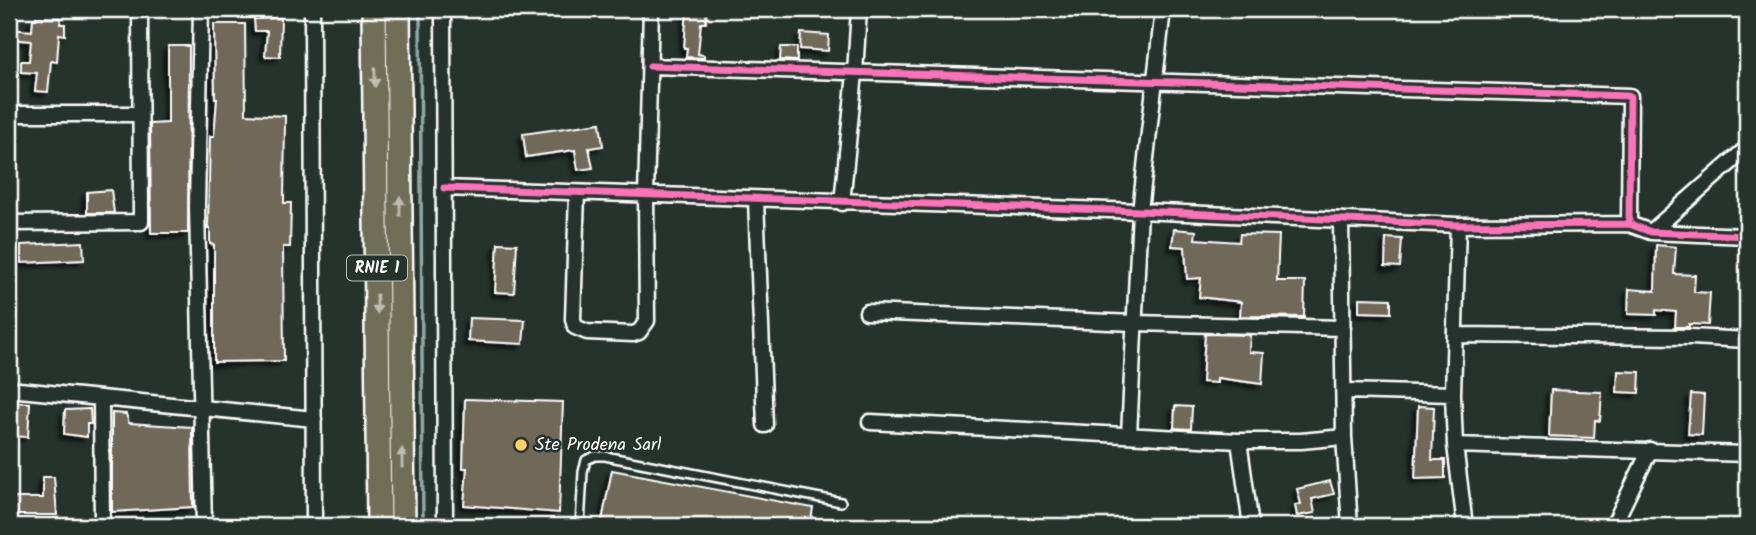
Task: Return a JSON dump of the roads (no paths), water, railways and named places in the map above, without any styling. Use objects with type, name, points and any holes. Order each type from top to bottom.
[{"type":"highway","name":"RNIE 1","points":[[374,9],[379,526]]},
{"type":"highway","name":"RNIE 1","points":[[398,9],[403,526]]},
{"type":"street","points":[[9,223],[140,223],[139,9]]},
{"type":"street","points":[[201,9],[197,206],[204,526]]},
{"type":"street","points":[[312,9],[314,526]]},
{"type":"street","points":[[443,9],[444,526]]},
{"type":"street","points":[[577,193],[573,319],[575,327],[587,332],[633,334],[644,327],[647,321],[646,196],[651,9]]},
{"type":"street","points":[[842,203],[859,9]]},
{"type":"street","points":[[1129,435],[1140,211],[1163,9]]},
{"type":"street","points":[[650,66],[1630,96],[1629,224]]},
{"type":"street","points":[[9,114],[140,114]]},
{"type":"street","points":[[1651,232],[1747,148]]},
{"type":"street","points":[[444,188],[1140,211],[1458,225],[1629,224],[1651,232],[1747,236]]},
{"type":"street","points":[[756,200],[765,425]]},
{"type":"street","points":[[1341,221],[1344,437],[1350,526]]},
{"type":"street","points":[[1458,225],[1453,394],[1455,445],[1465,526]]},
{"type":"street","points":[[867,312],[1343,328]]},
{"type":"street","points":[[1456,335],[1747,340]]},
{"type":"street","points":[[9,389],[314,419]]},
{"type":"street","points":[[1343,391],[1453,394]]},
{"type":"street","points":[[101,398],[103,526]]},
{"type":"street","points":[[870,422],[1239,441],[1301,441],[1344,437]]},
{"type":"street","points":[[1239,441],[1251,526]]},
{"type":"street","points":[[1455,445],[1747,454]]},
{"type":"street","points":[[1614,526],[1650,450]]},
{"type":"lane","points":[[580,526],[583,472],[586,460],[595,456],[841,502]]},
{"type":"waterway","points":[[420,13],[423,526]]},
{"type":"place","name":"Ste Prodena Sarl","points":[[521,445]]}]
